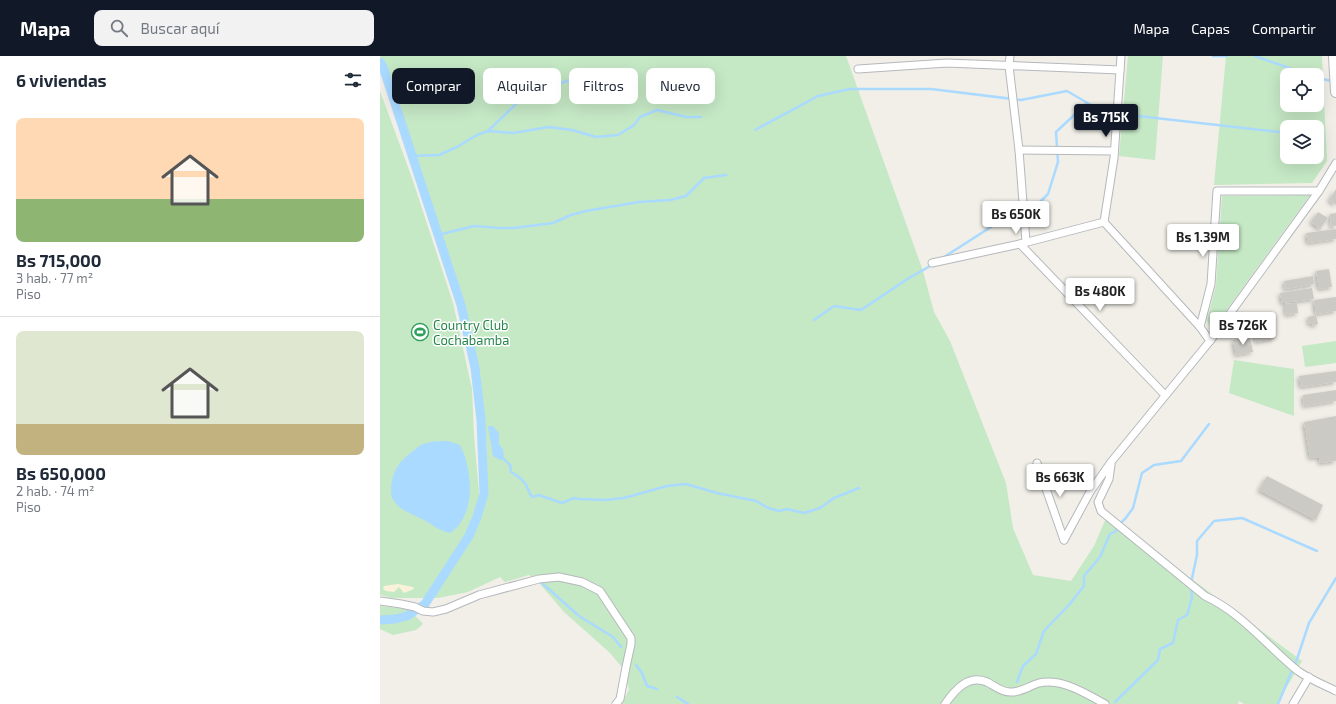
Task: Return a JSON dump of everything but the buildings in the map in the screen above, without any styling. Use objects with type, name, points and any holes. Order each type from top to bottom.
[{"type":"street","points":[[1010,56],[1019,150],[1023,243],[1165,394]]},
{"type":"street","points":[[1104,222],[1114,151],[1121,56]]},
{"type":"street","points":[[1334,56],[1336,92]]},
{"type":"street","points":[[858,69],[946,63],[1120,70]]},
{"type":"street","points":[[1019,150],[1114,151]]},
{"type":"street","points":[[1037,463],[1064,540],[1090,492],[1111,462],[1210,340],[1319,191],[1336,163]]},
{"type":"street","points":[[1200,327],[1210,284],[1217,191],[1319,191]]},
{"type":"street","points":[[932,262],[1023,243],[1104,222]]},
{"type":"street","points":[[1104,222],[1200,327],[1210,340]]},
{"type":"street","points":[[1111,462],[1109,479],[1098,502],[1101,510],[1205,596],[1218,602],[1252,628],[1299,672],[1336,691]]},
{"type":"street","points":[[380,601],[415,607],[423,611],[433,612],[446,609],[479,595],[539,579],[559,577],[582,582],[600,591],[631,638],[620,699],[616,704]]},
{"type":"street","points":[[1293,704],[1309,677]]},
{"type":"street","points":[[945,704],[958,688],[975,680],[981,680],[1004,691],[1011,692],[1021,690],[1038,683],[1051,682],[1067,685],[1105,704]]},
{"type":"green space","points":[[380,56],[846,56],[923,271],[934,312],[950,341],[1006,483],[1013,528],[1033,575],[1071,581],[1094,546],[1107,516],[1302,661],[1277,704],[1244,704],[1239,701],[1238,704],[622,704],[629,689],[622,667],[609,652],[564,612],[540,584],[529,575],[505,582],[500,577],[468,592],[438,598],[392,598],[380,595],[380,91],[412,178],[453,303],[472,389],[474,436],[481,515],[486,496],[487,451],[478,367],[464,304],[399,104],[475,104],[475,68],[392,68],[392,82],[387,67]]},
{"type":"green space","points":[[1128,56],[1163,56],[1155,160],[1119,156]]},
{"type":"green space","points":[[1226,56],[1322,56],[1323,68],[1280,68],[1280,112],[1324,112],[1324,98],[1327,161],[1312,183],[1214,185]]},
{"type":"green space","points":[[1310,195],[1212,330],[1207,321],[1216,285],[1222,196]]},
{"type":"green space","points":[[1336,341],[1336,363],[1305,367],[1302,346]]},
{"type":"green space","points":[[1234,360],[1294,369],[1294,416],[1229,393]]},
{"type":"green space","points":[[380,606],[409,609],[423,624],[416,630],[393,635],[380,629]]},
{"type":"sand","points":[[398,584],[413,587],[414,589],[404,593],[399,587],[394,592],[383,589],[384,586]]},
{"type":"water","points":[[488,426],[493,426],[499,433],[499,444],[503,449],[504,459],[500,460],[493,456]]},
{"type":"water","points":[[448,441],[460,445],[466,460],[470,483],[469,502],[466,511],[457,527],[450,533],[439,529],[407,512],[394,501],[391,494],[396,469],[408,455],[421,445]]},
{"type":"waterway","points":[[1213,56],[1227,56]]},
{"type":"waterway","points":[[1255,56],[1289,68]]},
{"type":"waterway","points":[[380,62],[383,67],[461,305],[475,368],[481,420],[484,494],[469,536],[425,604],[407,616],[395,619],[380,620]]},
{"type":"waterway","points":[[1324,79],[1332,81]]},
{"type":"waterway","points":[[488,131],[517,103],[532,99],[555,86],[569,81]]},
{"type":"waterway","points":[[755,130],[818,96],[850,89],[931,89],[1021,100],[1067,91],[1103,112],[1280,132]]},
{"type":"waterway","points":[[941,259],[994,225],[1040,202],[1048,194],[1058,162],[1056,132],[1087,103]]},
{"type":"waterway","points":[[412,156],[439,155],[457,147],[477,135],[488,131],[513,133],[549,127],[572,130],[596,137],[618,135],[634,125],[640,117],[657,110],[686,117],[701,117]]},
{"type":"waterway","points":[[438,235],[474,226],[514,228],[553,223],[571,215],[586,211],[639,202],[670,200],[686,196],[704,178],[726,175]]},
{"type":"waterway","points":[[814,320],[834,306],[861,310],[909,278],[932,265]]},
{"type":"waterway","points":[[1017,682],[1023,666],[1036,654],[1044,631],[1069,605],[1084,586],[1084,576],[1100,557],[1110,534],[1116,531],[1116,527],[1125,519],[1133,508],[1142,473],[1154,465],[1181,461],[1209,424]]},
{"type":"waterway","points":[[504,459],[510,465],[511,472],[525,483],[532,497],[539,495],[562,503],[574,498],[605,500],[624,498],[667,486],[686,484],[717,493],[756,501],[768,508],[779,511],[787,509],[804,513],[820,508],[834,498],[859,488]]},
{"type":"waterway","points":[[1191,583],[1197,555],[1197,541],[1214,521],[1242,518],[1317,551]]},
{"type":"waterway","points":[[1278,704],[1297,659],[1309,623],[1336,578]]},
{"type":"waterway","points":[[543,584],[579,616],[613,637],[621,647]]},
{"type":"waterway","points":[[1115,702],[1158,660],[1160,649],[1173,643],[1178,620],[1187,615],[1192,598],[1191,588]]},
{"type":"waterway","points":[[636,665],[642,673],[647,686],[657,689]]},
{"type":"waterway","points":[[677,697],[688,704]]},
{"type":"place","name":"Country Club Cochabamba","points":[[420,332]]}]
